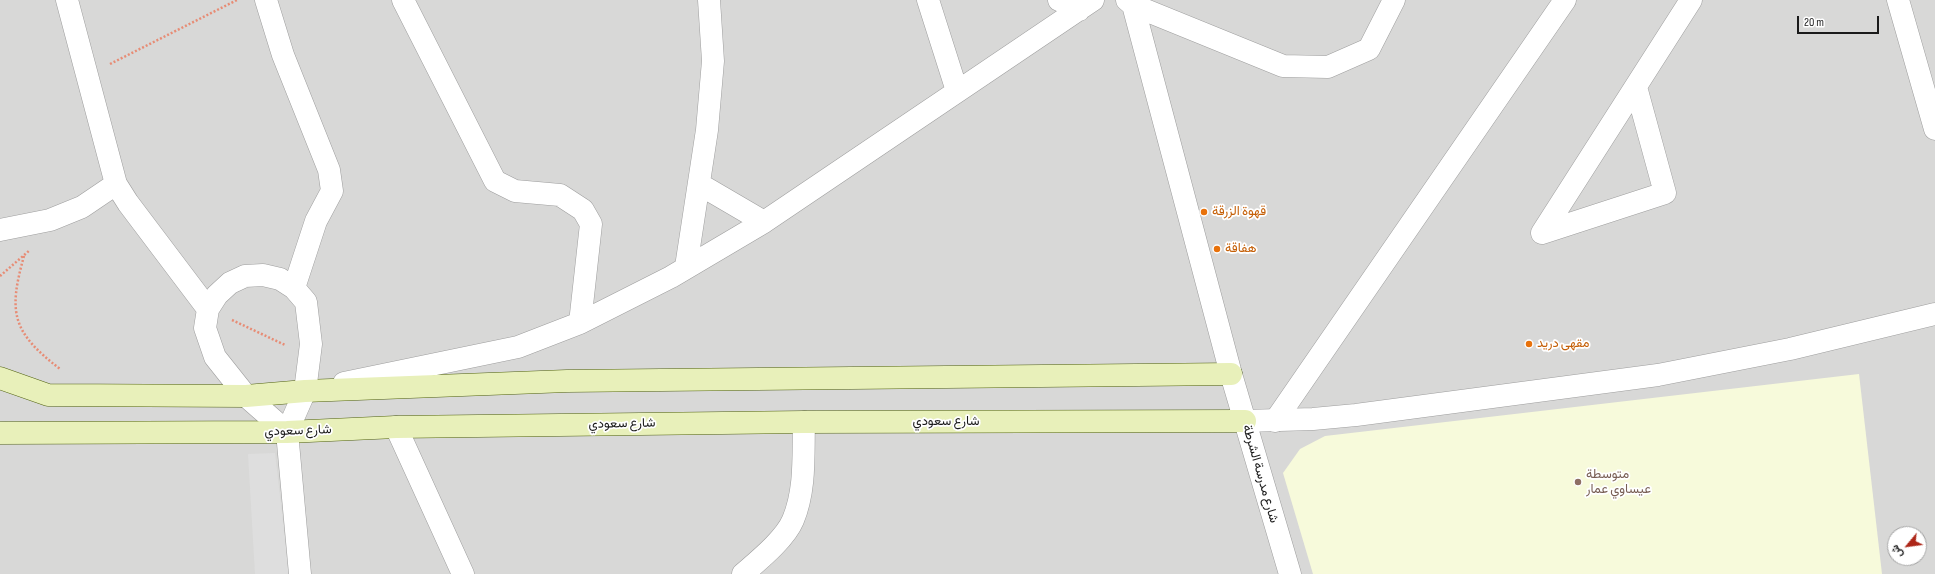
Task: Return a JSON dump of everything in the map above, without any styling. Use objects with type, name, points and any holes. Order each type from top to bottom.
[{"type":"main road","points":[[0,378],[48,395],[246,396],[305,391],[567,380],[1231,374]]},
{"type":"main road","name":"شارع سعودي","points":[[0,433],[287,432],[396,427],[804,422],[1245,421]]},
{"type":"street","points":[[67,0],[116,184],[128,203],[208,309]]},
{"type":"street","points":[[266,0],[283,55],[329,170],[332,191],[316,221],[294,288]]},
{"type":"street","points":[[403,0],[495,181],[515,191],[560,195],[583,210],[591,224],[580,323]]},
{"type":"street","points":[[686,267],[699,184],[713,61],[709,0]]},
{"type":"street","points":[[928,0],[957,91]]},
{"type":"street","points":[[1059,0],[1086,5]]},
{"type":"street","points":[[1130,2],[1283,66],[1328,67],[1369,49],[1394,0]]},
{"type":"street","points":[[1275,421],[1565,0]]},
{"type":"street","points":[[1636,87],[1665,193],[1542,233],[1691,0]]},
{"type":"street","points":[[1898,0],[1935,129]]},
{"type":"street","name":"شارع مدرسة الشرطة","points":[[1130,2],[1231,374],[1290,574]]},
{"type":"street","points":[[305,391],[463,360],[518,347],[580,323],[671,277],[764,222],[1086,5]]},
{"type":"street","points":[[0,230],[50,220],[82,207],[116,184]]},
{"type":"street","points":[[699,184],[764,222]]},
{"type":"street","points":[[287,432],[246,396],[215,357],[205,328],[208,309],[221,291],[230,283],[245,276],[263,275],[280,279],[294,288],[306,302],[311,344],[305,391],[287,432],[300,574]]},
{"type":"street","points":[[1245,421],[1275,421],[1356,415],[1658,375],[1790,349],[1935,314]]},
{"type":"street","points":[[743,574],[771,550],[793,520],[803,485],[804,422]]},
{"type":"street","points":[[396,427],[463,574]]},
{"type":"path","points":[[87,76],[237,0]]},
{"type":"path","points":[[24,256],[15,286],[14,310],[23,332],[40,353],[66,372]]},
{"type":"path","points":[[208,309],[309,357]]},
{"type":"shaded area","points":[[0,0],[1935,0],[1935,574],[0,574]]},
{"type":"shaded area","name":"متوسطة عيساوي عمار","points":[[1859,374],[1882,574],[1313,574],[1283,473],[1300,449],[1325,436]]},
{"type":"shaded area","points":[[275,453],[289,574],[255,574],[248,454]]},
{"type":"place","name":"قهوة الزرقة","points":[[1204,212]]},
{"type":"place","name":"هفاقة","points":[[1217,249]]},
{"type":"place","name":"مقهى دريد","points":[[1529,344]]},
{"type":"place","name":"متوسطة عيساوي عمار","points":[[1578,482]]}]
